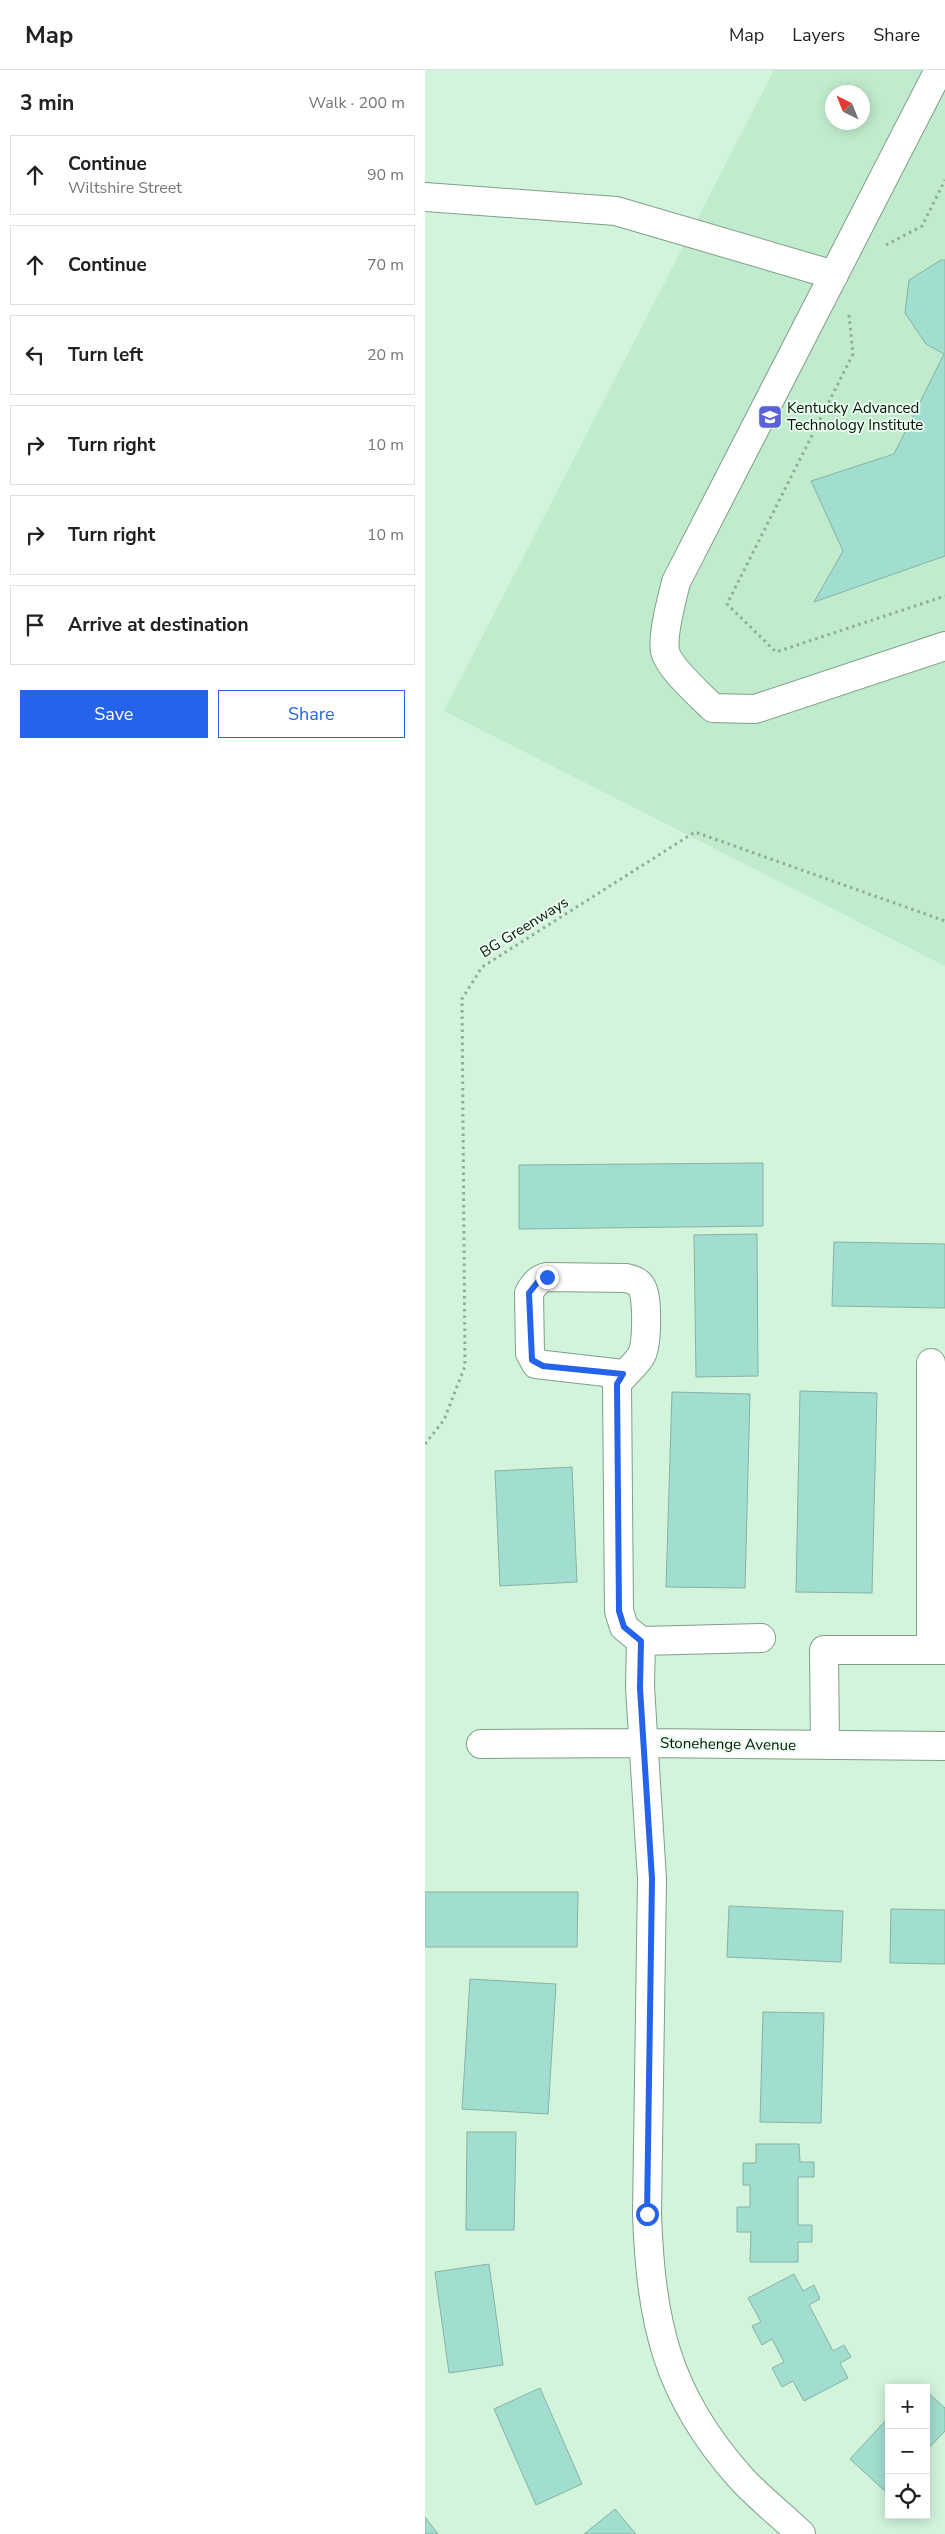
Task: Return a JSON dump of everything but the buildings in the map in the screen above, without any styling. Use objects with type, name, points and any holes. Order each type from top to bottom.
[{"type":"street","points":[[939,70],[676,582],[668,616],[665,652],[685,680],[713,708],[755,709],[945,646]]},
{"type":"street","points":[[425,197],[616,211],[834,275]]},
{"type":"street","points":[[623,1374],[543,1366],[532,1360],[529,1293],[540,1279],[547,1277],[626,1278],[633,1280],[641,1286],[646,1296],[644,1348],[633,1366],[623,1374],[617,1384],[619,1611],[624,1627],[641,1641],[761,1638]]},
{"type":"street","points":[[825,1745],[824,1650],[938,1650],[931,1363]]},
{"type":"street","points":[[641,1641],[640,1688],[652,1879],[647,2214],[649,2264],[655,2311],[667,2358],[685,2400],[710,2440],[740,2478],[801,2534]]},
{"type":"street","name":"Stonehenge Avenue","points":[[481,1744],[644,1743],[945,1746]]},
{"type":"path","points":[[884,247],[922,226],[945,180]]},
{"type":"path","points":[[849,310],[853,354],[727,604],[776,652],[945,596]]},
{"type":"path","name":"BG Greenways","points":[[425,1444],[444,1420],[465,1366],[462,999],[482,967],[695,832],[945,921]]},
{"type":"shaded area","name":"Kentucky Advanced Technology Institute","points":[[774,70],[945,70],[945,966],[444,711]]},
{"type":"place","name":"Kentucky Advanced Technology Institute","points":[[770,417]]},
{"type":"route","points":[[547,1277],[540,1279],[533,1285],[529,1293],[530,1353],[532,1360],[536,1364],[543,1366],[623,1374],[617,1384],[619,1611],[624,1627],[641,1641],[640,1688],[652,1879],[647,2214]]}]
